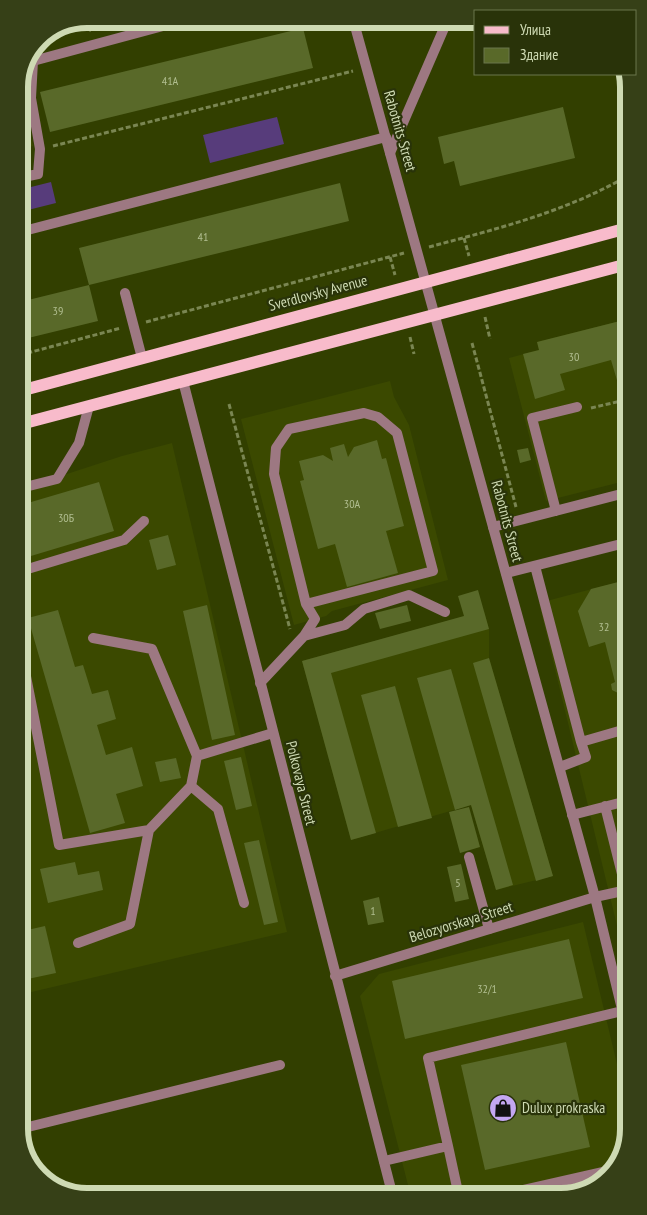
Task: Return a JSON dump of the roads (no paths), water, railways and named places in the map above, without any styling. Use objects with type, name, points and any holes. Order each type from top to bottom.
[{"type":"main road","name":"Sverdlovsky Avenue","points":[[28,388],[620,230]]},
{"type":"main road","points":[[28,422],[433,314],[620,267]]},
{"type":"street","points":[[36,57],[153,28]]},
{"type":"street","name":"Rabotnits Street","points":[[356,28],[433,314],[560,768],[595,897],[620,1003]]},
{"type":"street","points":[[390,153],[444,28]]},
{"type":"street","points":[[28,176],[38,174],[40,149],[31,98],[32,67]]},
{"type":"street","points":[[28,230],[386,137]]},
{"type":"street","points":[[125,293],[142,358]]},
{"type":"street","name":"Polkovaya Street","points":[[183,381],[391,1188]]},
{"type":"street","points":[[28,486],[57,480],[79,443],[89,406]]},
{"type":"street","points":[[556,511],[532,418],[577,407]]},
{"type":"street","points":[[260,683],[295,647],[315,619],[306,604],[274,474],[276,448],[289,429],[364,414],[378,417],[397,433],[433,572],[306,604]]},
{"type":"street","points":[[493,527],[620,494]]},
{"type":"street","points":[[28,569],[124,540],[144,521]]},
{"type":"street","points":[[506,574],[620,543]]},
{"type":"street","points":[[535,566],[586,757],[560,768]]},
{"type":"street","points":[[304,636],[345,625],[364,610],[409,595],[445,612]]},
{"type":"street","points":[[78,943],[130,924],[149,830],[191,786],[197,756],[152,649],[93,638]]},
{"type":"street","points":[[28,687],[59,846],[149,830]]},
{"type":"street","points":[[581,742],[620,731]]},
{"type":"street","points":[[197,756],[273,733]]},
{"type":"street","points":[[191,786],[218,809],[244,903]]},
{"type":"street","points":[[572,815],[620,803]]},
{"type":"street","points":[[605,806],[620,866]]},
{"type":"street","points":[[469,857],[489,929]]},
{"type":"street","name":"Belozyorskaya Street","points":[[335,976],[595,897],[620,891]]},
{"type":"street","points":[[457,1188],[428,1058],[620,1011]]},
{"type":"street","points":[[28,1127],[280,1065]]},
{"type":"street","points":[[384,1161],[448,1146]]},
{"type":"street","points":[[533,1188],[598,1173]]},
{"type":"place","name":"Dulux prokraska","points":[[503,1108]]}]
